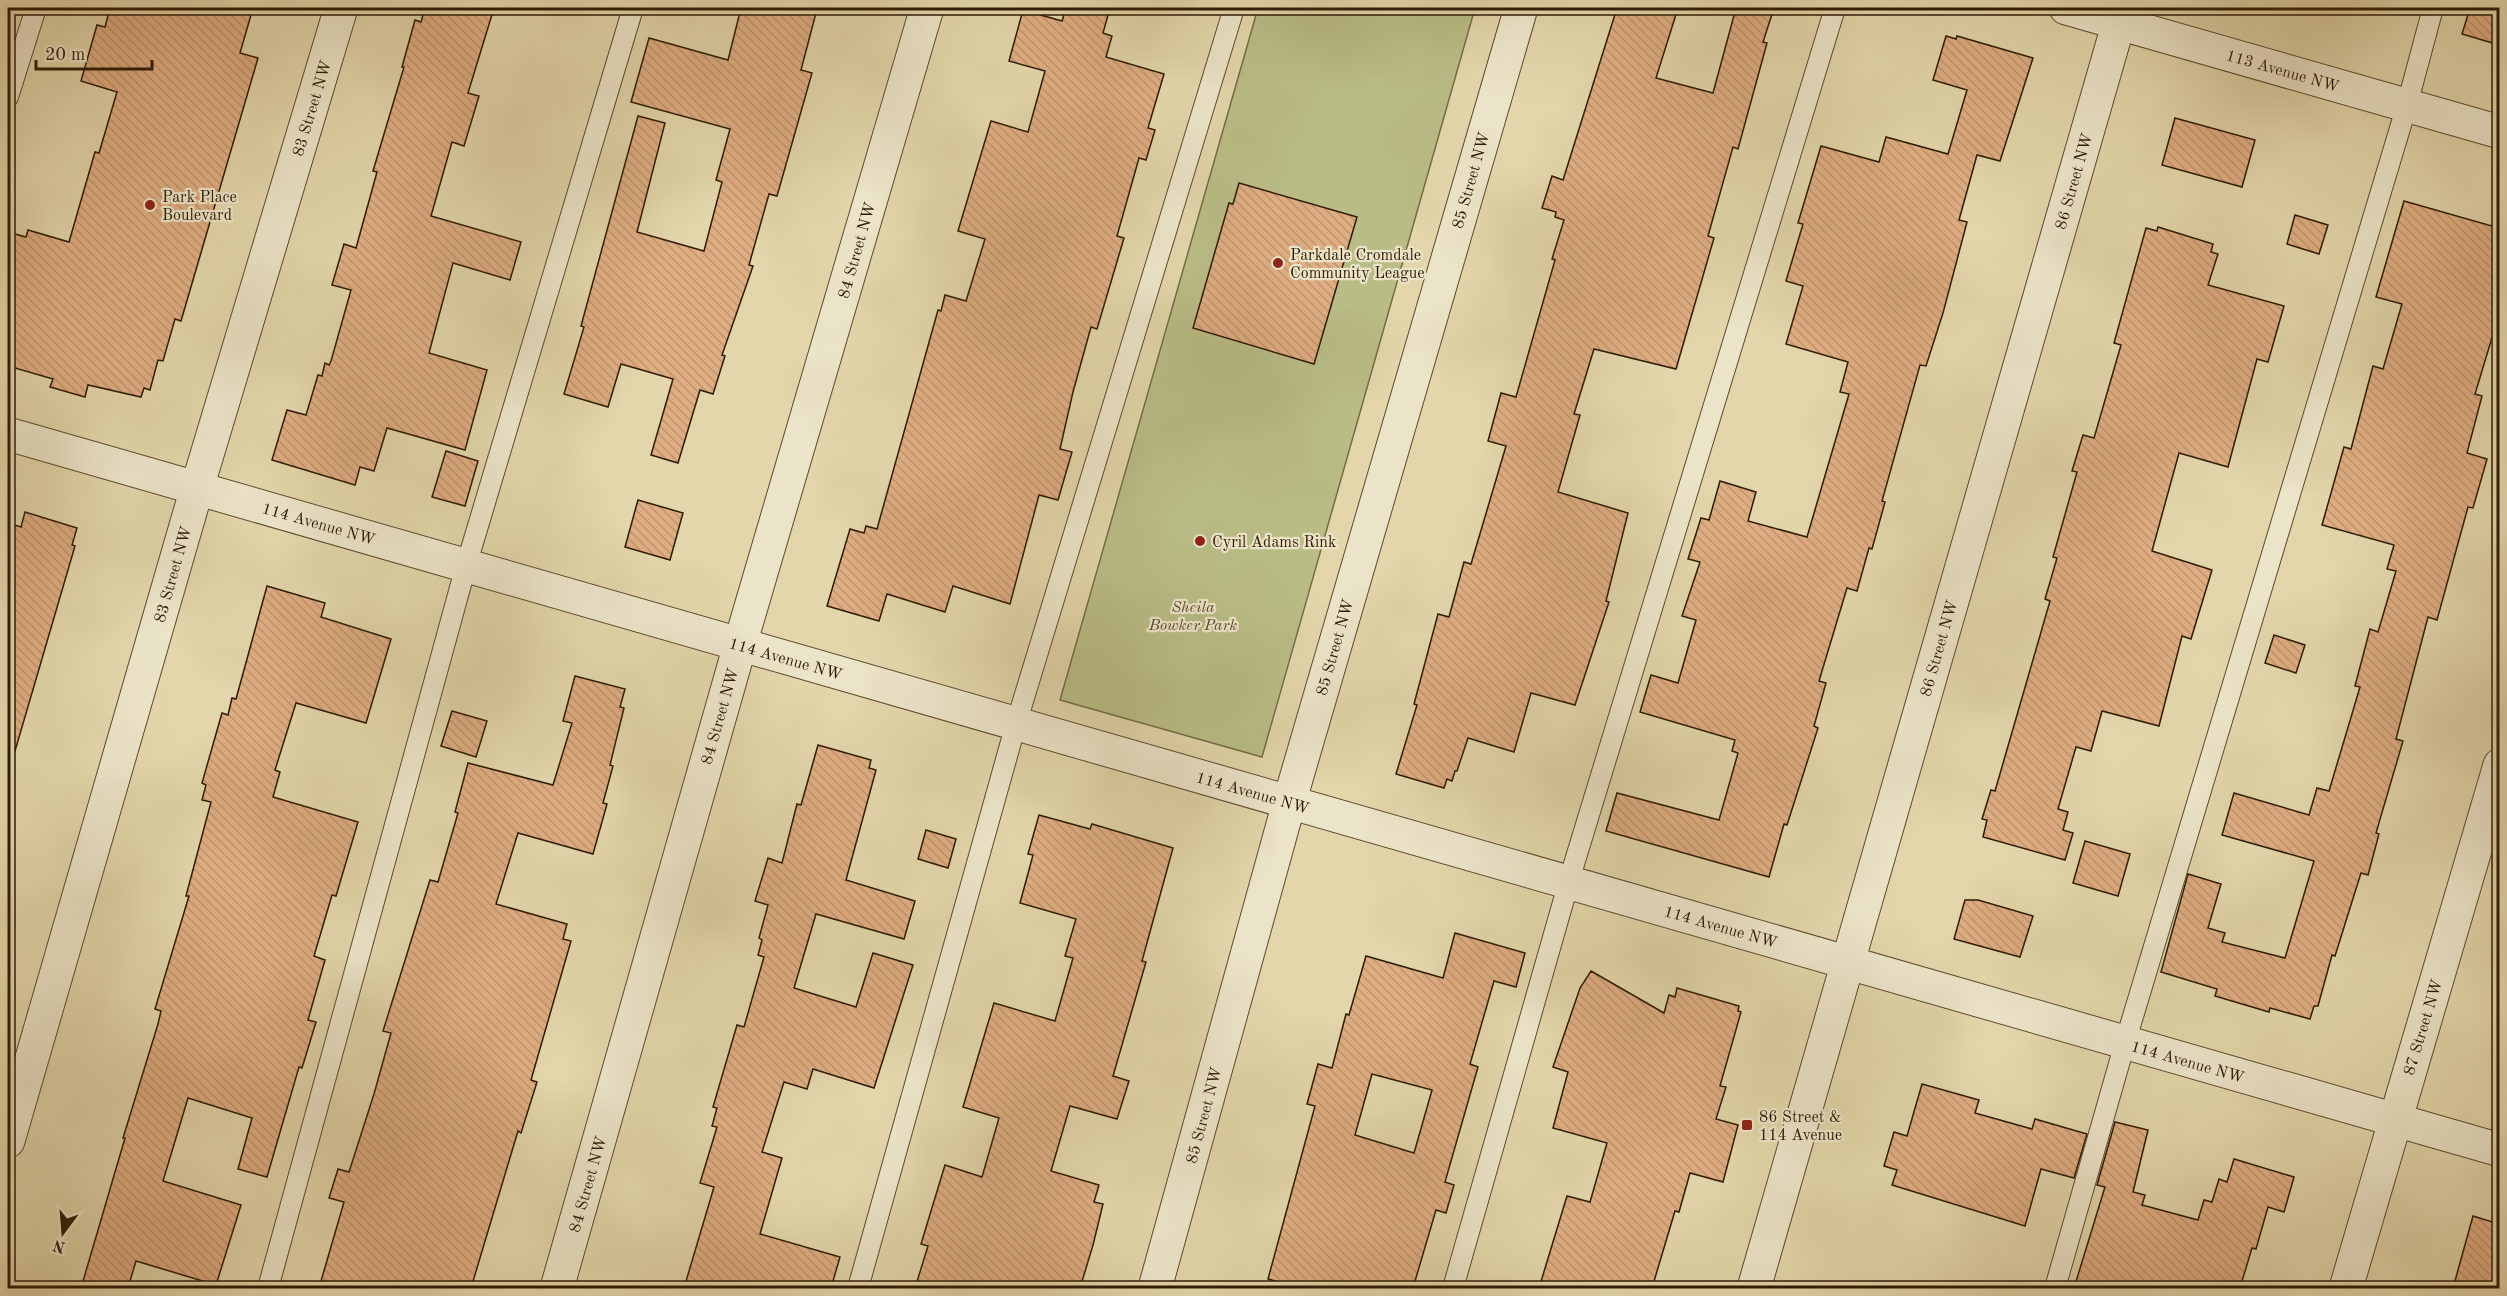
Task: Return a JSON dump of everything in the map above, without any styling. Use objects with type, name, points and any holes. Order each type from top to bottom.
[{"type":"street","name":"83 Street NW","points":[[8,1141],[197,488],[341,8]]},
{"type":"street","name":"84 Street NW","points":[[557,1288],[740,644],[927,8]]},
{"type":"street","name":"85 Street NW","points":[[1155,1288],[1289,802],[1521,8]]},
{"type":"street","name":"113 Avenue NW","points":[[2066,8],[2121,15],[2499,132]]},
{"type":"street","name":"86 Street NW","points":[[1754,1288],[1846,962],[2121,15]]},
{"type":"street","name":"114 Avenue NW","points":[[8,434],[2499,1150]]},
{"type":"street","name":"87 Street NW","points":[[2346,1288],[2499,765]]},
{"type":"lane","points":[[8,97],[36,8]]},
{"type":"lane","points":[[268,1288],[466,566],[633,8]]},
{"type":"lane","points":[[858,1288],[1016,724],[1234,8]]},
{"type":"lane","points":[[1453,1288],[1569,883],[1836,8]]},
{"type":"lane","points":[[2055,1288],[2125,1043],[2407,105],[2433,8]]},
{"type":"green space","name":"Sheila Bowker Park","points":[[1258,8],[1475,8],[1262,757],[1060,700]]},
{"type":"building","name":"Park Place Boulevard","points":[[110,8],[253,8],[240,53],[258,58],[181,321],[175,319],[163,361],[158,360],[150,390],[144,388],[141,397],[88,385],[85,397],[50,387],[53,379],[8,366],[8,232],[26,237],[28,230],[69,242],[95,152],[99,153],[117,92],[81,81],[97,25],[105,27]]},
{"type":"building","points":[[425,8],[494,8],[468,93],[479,96],[464,146],[452,142],[431,216],[521,242],[510,280],[453,263],[429,353],[487,370],[465,450],[387,428],[374,471],[360,467],[355,485],[272,460],[287,410],[306,415],[318,375],[322,376],[325,363],[329,365],[331,361],[351,290],[332,285],[344,244],[356,248],[377,172],[373,171],[404,67],[402,67],[415,20],[421,22]]},
{"type":"building","points":[[741,8],[809,8],[808,12],[816,13],[801,70],[812,73],[777,196],[769,194],[749,265],[753,266],[722,355],[725,356],[713,394],[700,390],[678,463],[651,455],[673,379],[621,364],[608,407],[564,394],[584,327],[581,326],[638,116],[665,123],[637,232],[704,251],[722,182],[716,180],[730,129],[631,102],[649,38],[728,60]]},
{"type":"building","points":[[1066,8],[1110,8],[1103,33],[1112,36],[1106,57],[1164,74],[1148,128],[1155,130],[1146,160],[1139,158],[1117,236],[1124,238],[1097,329],[1091,327],[1073,392],[1060,449],[1072,452],[1058,500],[1039,495],[1010,604],[953,586],[945,612],[887,594],[879,621],[827,606],[850,529],[864,533],[866,526],[877,529],[938,310],[941,311],[945,295],[966,301],[985,239],[958,231],[991,121],[1028,132],[1045,71],[1009,61],[1023,10],[1062,21]]},
{"type":"building","points":[[1617,8],[1678,8],[1656,78],[1713,93],[1736,8],[1774,8],[1763,42],[1767,43],[1738,149],[1733,147],[1708,236],[1714,238],[1676,369],[1594,349],[1574,414],[1580,415],[1558,492],[1628,513],[1606,601],[1609,602],[1575,705],[1531,693],[1514,752],[1468,738],[1457,771],[1452,781],[1447,779],[1444,788],[1396,774],[1417,705],[1414,704],[1438,614],[1449,617],[1464,562],[1471,564],[1506,446],[1488,441],[1501,393],[1516,397],[1555,260],[1552,259],[1564,220],[1555,217],[1556,212],[1542,208],[1552,176],[1563,180]]},
{"type":"building","points":[[2470,8],[2499,8],[2499,45],[2462,34]]},
{"type":"building","points":[[1946,36],[1956,39],[1957,36],[2033,58],[2000,161],[1977,155],[1959,220],[1967,222],[1943,313],[1926,366],[1920,365],[1882,501],[1885,502],[1872,549],[1869,548],[1857,591],[1847,588],[1819,681],[1826,683],[1814,726],[1818,728],[1787,825],[1784,824],[1769,877],[1606,831],[1617,793],[1719,820],[1738,753],[1732,751],[1735,740],[1640,712],[1651,675],[1678,683],[1696,620],[1682,616],[1700,562],[1688,559],[1701,518],[1709,520],[1720,481],[1756,492],[1748,521],[1807,537],[1849,394],[1840,392],[1848,362],[1786,344],[1803,286],[1786,281],[1803,224],[1798,223],[1821,146],[1879,162],[1886,137],[1948,154],[1967,90],[1933,80]]},
{"type":"building","points":[[2175,118],[2255,140],[2242,187],[2162,165]]},
{"type":"building","name":"Parkdale Cromdale Community League","points":[[1239,183],[1357,217],[1314,364],[1193,328],[1229,203],[1233,204]]},
{"type":"building","points":[[2404,201],[2499,228],[2499,333],[2494,331],[2475,394],[2482,396],[2467,453],[2487,459],[2473,508],[2468,507],[2437,620],[2428,617],[2396,739],[2403,741],[2376,833],[2379,834],[2368,875],[2361,873],[2335,956],[2332,955],[2318,1006],[2314,1006],[2310,1019],[2270,1008],[2269,1012],[2215,996],[2217,989],[2161,972],[2188,874],[2221,884],[2208,928],[2225,933],[2222,942],[2285,958],[2314,861],[2222,835],[2234,793],[2309,815],[2317,788],[2329,791],[2360,687],[2355,686],[2370,629],[2378,632],[2396,571],[2387,569],[2394,545],[2322,525],[2344,447],[2351,449],[2373,366],[2383,369],[2402,304],[2376,297]]},
{"type":"building","points":[[2295,215],[2328,225],[2319,254],[2287,244]]},
{"type":"building","points":[[2158,227],[2213,244],[2211,252],[2218,254],[2208,285],[2284,306],[2268,362],[2257,359],[2228,467],[2179,453],[2152,551],[2212,570],[2191,639],[2182,636],[2159,726],[2102,711],[2091,751],[2076,747],[2058,809],[2068,812],[2063,830],[2073,833],[2065,860],[1983,837],[1987,820],[1982,819],[1991,790],[1995,791],[2050,601],[2045,599],[2057,558],[2053,557],[2077,472],[2072,471],[2083,435],[2094,438],[2121,345],[2114,343],[2146,228],[2157,231]]},
{"type":"building","points":[[446,451],[478,461],[465,506],[432,497]]},
{"type":"building","points":[[638,500],[683,513],[670,560],[625,547]]},
{"type":"building","points":[[25,512],[77,528],[72,545],[75,546],[15,751],[8,750],[8,523],[21,527]]},
{"type":"building","points":[[267,586],[325,603],[321,617],[391,639],[366,723],[296,703],[275,770],[280,772],[273,797],[358,822],[336,896],[332,895],[314,956],[325,960],[308,1020],[316,1022],[302,1068],[299,1067],[267,1177],[238,1169],[252,1118],[188,1098],[163,1181],[241,1205],[216,1285],[136,1261],[128,1288],[81,1288],[158,1024],[161,1011],[155,1009],[189,896],[186,896],[211,802],[202,800],[206,785],[202,783],[222,713],[228,715],[232,698],[236,699]]},
{"type":"building","points":[[2274,635],[2305,645],[2296,673],[2265,663]]},
{"type":"building","points":[[575,676],[625,689],[620,707],[624,708],[603,803],[607,804],[593,854],[518,833],[496,904],[567,924],[563,939],[571,941],[531,1080],[537,1082],[521,1133],[518,1131],[471,1288],[319,1288],[344,1202],[329,1198],[338,1169],[349,1172],[374,1094],[391,1033],[383,1031],[430,880],[438,882],[458,813],[455,812],[468,763],[553,785],[572,723],[563,721]]},
{"type":"building","points":[[452,711],[487,721],[476,757],[441,746]]},
{"type":"building","points":[[818,745],[871,760],[869,768],[876,770],[846,880],[915,901],[904,939],[816,914],[794,988],[856,1007],[873,953],[913,965],[874,1088],[813,1069],[807,1089],[784,1082],[762,1152],[782,1158],[760,1234],[840,1257],[831,1288],[684,1288],[714,1187],[700,1183],[717,1127],[712,1126],[717,1108],[713,1107],[737,1025],[744,1027],[764,957],[758,955],[762,940],[759,938],[768,905],[755,901],[768,858],[782,863],[797,804],[801,805]]},
{"type":"building","points":[[1039,815],[1090,829],[1092,824],[1173,848],[1142,961],[1146,962],[1113,1076],[1129,1081],[1117,1119],[1070,1106],[1051,1171],[1099,1185],[1094,1202],[1103,1204],[1093,1245],[1080,1288],[915,1288],[928,1246],[921,1244],[945,1165],[982,1177],[999,1118],[963,1107],[994,1003],[1055,1021],[1073,958],[1065,956],[1076,919],[1020,903],[1033,855],[1028,854]]},
{"type":"building","points":[[926,830],[956,839],[948,868],[918,859]]},
{"type":"building","points":[[2085,841],[2130,854],[2118,896],[2073,883]]},
{"type":"building","points":[[1965,900],[1978,900],[2033,916],[2020,957],[1954,939]]},
{"type":"building","points":[[1455,933],[1525,953],[1516,987],[1494,981],[1470,1064],[1478,1067],[1445,1182],[1454,1185],[1446,1213],[1436,1210],[1413,1288],[1300,1288],[1268,1279],[1315,1106],[1307,1104],[1318,1064],[1332,1068],[1346,1014],[1349,1015],[1366,956],[1443,978]],"holes":[[[1372,1074],[1432,1090],[1414,1153],[1355,1135]]]},
{"type":"building","points":[[1591,971],[1664,1013],[1669,995],[1675,997],[1677,988],[1739,1006],[1738,1011],[1741,1012],[1720,1086],[1726,1087],[1716,1119],[1738,1125],[1723,1182],[1690,1173],[1679,1212],[1675,1211],[1652,1288],[1539,1288],[1567,1196],[1590,1202],[1607,1143],[1553,1128],[1568,1072],[1553,1067],[1580,988]]},
{"type":"building","points":[[1922,1084],[1979,1100],[1975,1113],[2032,1129],[2035,1119],[2087,1134],[2074,1178],[2041,1169],[2025,1226],[1892,1185],[1897,1170],[1884,1166],[1894,1132],[1907,1136]]},
{"type":"building","points":[[2115,1122],[2148,1130],[2133,1192],[2145,1195],[2142,1205],[2198,1220],[2204,1200],[2212,1202],[2219,1179],[2227,1182],[2234,1159],[2294,1177],[2284,1212],[2268,1207],[2256,1249],[2252,1248],[2240,1288],[2074,1288],[2105,1187],[2097,1185]]},
{"type":"building","points":[[2473,1216],[2499,1224],[2499,1288],[2453,1288]]},
{"type":"place","name":"Park Place Boulevard","points":[[150,205]]},
{"type":"place","name":"Parkdale Cromdale Community League","points":[[1278,263]]},
{"type":"place","name":"Cyril Adams Rink","points":[[1200,541]]},
{"type":"place","name":"86 Street & 114 Avenue","points":[[1747,1125]]}]
